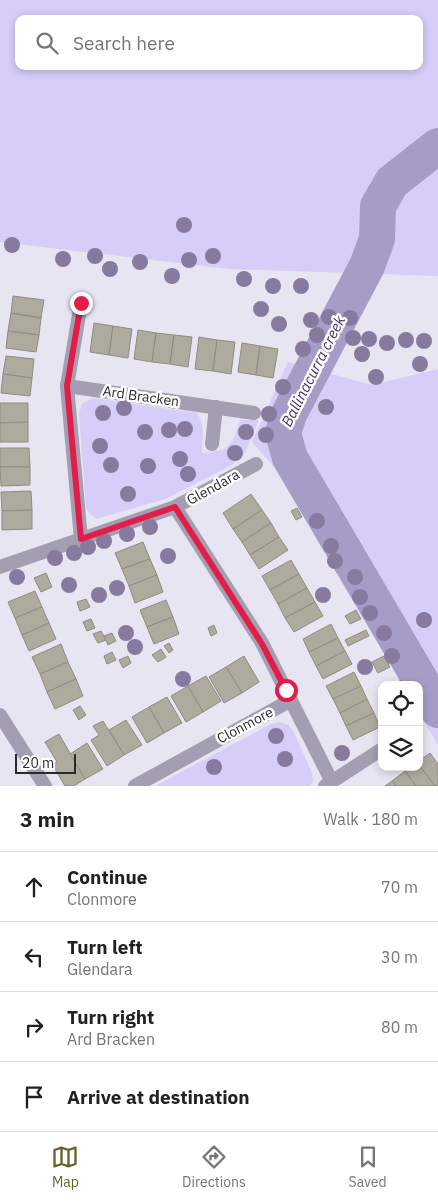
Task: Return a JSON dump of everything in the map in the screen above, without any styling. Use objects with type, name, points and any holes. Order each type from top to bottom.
[{"type":"street","points":[[81,303],[67,386],[81,539]]},
{"type":"street","name":"Ard Bracken","points":[[67,386],[254,413]]},
{"type":"street","points":[[212,444],[216,407]]},
{"type":"street","name":"Glendara","points":[[0,567],[175,507],[256,464]]},
{"type":"street","points":[[175,507],[262,644],[291,700],[328,784],[378,752]]},
{"type":"street","name":"Clonmore","points":[[135,786],[291,700]]},
{"type":"street","points":[[0,714],[45,786]]},
{"type":"shaded area","points":[[0,0],[438,0],[438,276],[230,269],[0,242]]},
{"type":"shaded area","points":[[288,362],[372,385],[438,369],[438,745],[423,720],[423,681],[402,681],[282,476],[252,442]]},
{"type":"shaded area","points":[[93,398],[197,413],[203,428],[202,453],[219,451],[228,446],[235,436],[240,420],[259,420],[245,452],[232,465],[165,499],[96,519],[86,508],[79,414],[82,404]]},
{"type":"shaded area","points":[[280,722],[288,725],[293,730],[312,773],[313,780],[310,786],[155,786],[271,724]]},
{"type":"building","points":[[13,296],[44,300],[41,318],[11,313]]},
{"type":"building","points":[[11,313],[41,318],[39,335],[8,331]]},
{"type":"building","points":[[94,323],[113,326],[109,355],[90,352]]},
{"type":"building","points":[[113,326],[132,329],[128,358],[109,355]]},
{"type":"building","points":[[138,330],[156,333],[152,362],[134,359]]},
{"type":"building","points":[[8,331],[39,335],[36,352],[6,348]]},
{"type":"building","points":[[156,333],[174,335],[170,364],[152,362]]},
{"type":"building","points":[[174,335],[192,337],[188,367],[170,364]]},
{"type":"building","points":[[199,337],[217,340],[213,371],[195,369]]},
{"type":"building","points":[[217,340],[235,342],[231,374],[213,371]]},
{"type":"building","points":[[242,343],[260,346],[256,375],[238,372]]},
{"type":"building","points":[[260,346],[278,349],[273,378],[256,375]]},
{"type":"building","points":[[6,356],[34,359],[32,378],[3,374]]},
{"type":"building","points":[[3,374],[32,378],[30,396],[1,393]]},
{"type":"building","points":[[0,403],[28,403],[28,422],[0,423]]},
{"type":"building","points":[[28,422],[28,442],[0,442],[0,423]]},
{"type":"building","points":[[0,448],[29,448],[30,467],[0,467]]},
{"type":"building","points":[[0,467],[30,467],[30,485],[1,486]]},
{"type":"building","points":[[31,491],[32,510],[2,511],[1,492]]},
{"type":"building","points":[[251,494],[262,510],[233,529],[223,513]]},
{"type":"building","points":[[297,508],[302,517],[296,520],[291,511]]},
{"type":"building","points":[[32,510],[32,529],[2,530],[2,511]]},
{"type":"building","points":[[262,510],[271,523],[242,542],[233,529]]},
{"type":"building","points":[[271,523],[279,537],[250,555],[242,542]]},
{"type":"building","points":[[279,537],[288,550],[259,569],[250,555]]},
{"type":"building","points":[[143,542],[150,559],[122,569],[115,553]]},
{"type":"building","points":[[150,559],[157,575],[129,586],[122,569]]},
{"type":"building","points":[[291,560],[299,574],[270,590],[262,576]]},
{"type":"building","points":[[46,573],[52,587],[41,592],[34,578]]},
{"type":"building","points":[[299,574],[307,588],[278,604],[270,590]]},
{"type":"building","points":[[157,575],[163,592],[135,603],[129,586]]},
{"type":"building","points":[[307,588],[315,602],[285,618],[278,604]]},
{"type":"building","points":[[35,591],[42,607],[15,618],[8,602]]},
{"type":"building","points":[[86,599],[90,607],[80,611],[77,602]]},
{"type":"building","points":[[166,600],[173,617],[147,627],[140,610]]},
{"type":"building","points":[[315,602],[323,616],[294,632],[285,618]]},
{"type":"building","points":[[42,607],[49,623],[22,635],[15,618]]},
{"type":"building","points":[[356,610],[361,619],[350,624],[345,616]]},
{"type":"building","points":[[173,617],[179,634],[154,644],[147,627]]},
{"type":"building","points":[[91,619],[95,628],[87,631],[83,622]]},
{"type":"building","points":[[49,623],[56,639],[29,651],[22,635]]},
{"type":"building","points":[[331,624],[338,638],[309,652],[303,639]]},
{"type":"building","points":[[214,625],[217,633],[211,636],[208,628]]},
{"type":"building","points":[[366,630],[369,636],[348,646],[345,640]]},
{"type":"building","points":[[101,631],[106,640],[98,643],[93,634]]},
{"type":"building","points":[[112,633],[116,641],[108,645],[104,636]]},
{"type":"building","points":[[338,638],[345,651],[316,666],[309,652]]},
{"type":"building","points":[[169,643],[173,650],[169,653],[164,646]]},
{"type":"building","points":[[61,644],[68,662],[40,674],[32,657]]},
{"type":"building","points":[[161,649],[166,657],[158,662],[152,655]]},
{"type":"building","points":[[345,651],[352,664],[323,679],[316,666]]},
{"type":"building","points":[[112,652],[116,660],[107,664],[104,656]]},
{"type":"building","points":[[128,656],[131,663],[123,668],[119,660]]},
{"type":"building","points":[[244,656],[259,682],[242,693],[226,667]]},
{"type":"building","points":[[384,656],[390,667],[378,673],[372,662]]},
{"type":"building","points":[[68,662],[76,679],[47,692],[40,674]]},
{"type":"building","points":[[226,667],[242,693],[224,703],[209,677]]},
{"type":"building","points":[[354,672],[361,686],[333,699],[326,686]]},
{"type":"building","points":[[206,676],[221,701],[203,712],[188,686]]},
{"type":"building","points":[[76,679],[83,696],[55,709],[47,692]]},
{"type":"building","points":[[188,686],[203,712],[186,722],[171,696]]},
{"type":"building","points":[[361,686],[367,699],[340,713],[333,699]]},
{"type":"building","points":[[167,697],[182,723],[164,733],[149,707]]},
{"type":"building","points":[[367,699],[374,713],[346,726],[340,713]]},
{"type":"building","points":[[80,706],[86,715],[79,720],[73,710]]},
{"type":"building","points":[[149,707],[164,733],[147,743],[132,717]]},
{"type":"building","points":[[374,713],[378,722],[378,728],[353,740],[346,726]]},
{"type":"building","points":[[126,720],[142,745],[124,755],[109,730]]},
{"type":"building","points":[[103,721],[124,755],[107,766],[91,740],[99,735],[93,726]]},
{"type":"building","points":[[59,734],[85,779],[74,786],[65,786],[52,764],[57,762],[45,742]]},
{"type":"building","points":[[87,743],[103,769],[85,779],[70,754]]},
{"type":"building","points":[[430,753],[438,764],[438,786],[435,786],[423,770],[423,758]]},
{"type":"building","points":[[423,770],[435,786],[416,786],[405,771]]},
{"type":"building","points":[[405,771],[416,786],[396,786],[392,781]]},
{"type":"building","points":[[392,781],[396,786],[385,786]]},
{"type":"waterway","name":"Ballinacurra creek","points":[[438,146],[392,182],[378,206],[377,239],[367,266],[289,414],[283,433],[290,458],[438,710]]},
{"type":"route","points":[[81,303],[67,386],[81,539],[175,507],[262,644],[286,690]]}]
